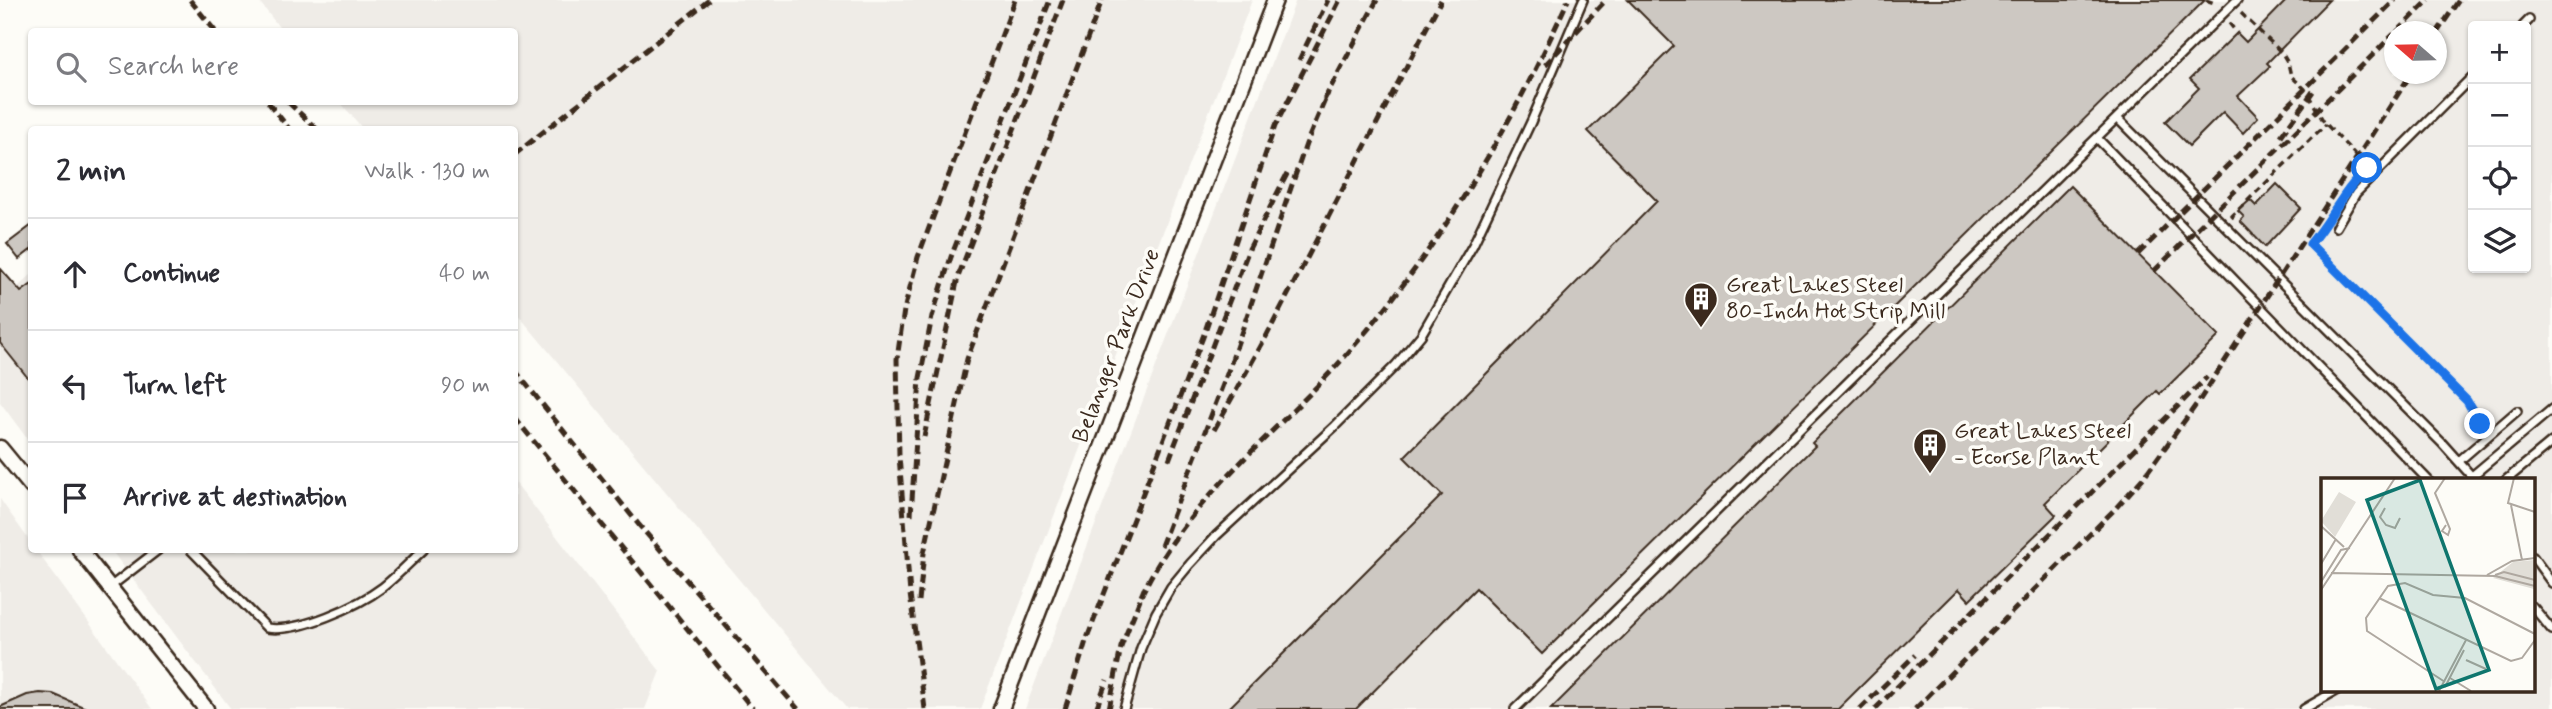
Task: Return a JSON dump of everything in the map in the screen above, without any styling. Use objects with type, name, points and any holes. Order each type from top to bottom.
[{"type":"street","name":"Belanger Park Drive","points":[[1001,709],[1275,0]]},
{"type":"street","points":[[0,447],[28,482]]},
{"type":"street","points":[[82,553],[206,709]]},
{"type":"lane","points":[[1124,709],[1141,648],[1156,613],[1178,579],[1216,536],[1290,469],[1396,365],[1421,335],[1473,245],[1536,110],[1583,0]]},
{"type":"lane","points":[[1515,709],[2237,0]]},
{"type":"lane","points":[[2336,227],[2356,193],[2468,81]]},
{"type":"lane","points":[[2117,118],[2473,478],[2552,409]]},
{"type":"lane","points":[[2097,138],[2426,478]]},
{"type":"lane","points":[[2459,461],[2516,411]]},
{"type":"lane","points":[[2508,478],[2552,442]]},
{"type":"lane","points":[[110,587],[154,553]]},
{"type":"lane","points":[[194,553],[267,628],[277,630],[300,625],[348,607],[382,588],[420,553]]},
{"type":"lane","points":[[2534,558],[2552,583]]},
{"type":"lane","points":[[2534,608],[2552,630]]},
{"type":"lane","points":[[2304,709],[2334,692]]},
{"type":"path","points":[[2206,0],[2243,13],[2282,53],[2291,76],[2305,89],[2326,124],[2366,166],[2362,173]]},
{"type":"path","points":[[2241,225],[2232,216],[2326,124]]},
{"type":"path","points":[[2330,218],[2310,244],[2467,401],[2475,411],[2486,438]]},
{"type":"shaded area","points":[[258,0],[1252,0],[980,709],[847,709],[518,315],[518,126],[360,126],[343,105],[518,105],[518,28],[280,28]]},
{"type":"shaded area","points":[[1296,0],[2552,0],[2552,709],[1025,709]]},
{"type":"shaded area","points":[[28,278],[28,440],[0,402],[0,303]]},
{"type":"shaded area","points":[[518,486],[660,671],[645,709],[231,709],[113,553],[518,553]]},
{"type":"shaded area","points":[[0,499],[28,539],[28,553],[38,553],[152,709],[0,709]]},
{"type":"building","name":"Great Lakes Steel 80-Inch Hot Strip Mill","points":[[1628,0],[2205,0],[1542,654],[1476,588],[1356,709],[1228,709],[1442,495],[1404,457],[1657,201],[1588,131],[1674,46]]},
{"type":"building","points":[[2287,0],[2329,0],[2267,63],[2270,66],[2238,96],[2258,117],[2243,133],[2223,112],[2189,146],[2165,122],[2199,88],[2190,79],[2237,33],[2246,42]]},
{"type":"building","points":[[2277,184],[2301,208],[2265,247],[2240,221],[2244,217],[2238,211],[2250,200],[2256,206]]},
{"type":"building","name":"Great Lakes Steel - Ecorse Plant","points":[[2070,186],[2219,336],[2160,394],[2157,391],[2045,503],[2056,515],[1969,600],[1959,589],[1838,709],[1551,709],[1815,446],[1812,443]]},
{"type":"building","points":[[28,228],[28,252],[19,259],[7,244]]},
{"type":"building","points":[[0,268],[21,292],[28,287],[28,378],[0,343]]},
{"type":"building","points":[[53,694],[88,709],[0,709],[27,695]]},
{"type":"railway","points":[[190,0],[213,28]]},
{"type":"railway","points":[[518,152],[709,0]]},
{"type":"railway","points":[[925,709],[910,594],[899,456],[897,359],[904,310],[918,257],[1015,0]]},
{"type":"railway","points":[[911,515],[920,378],[932,317],[951,257],[1050,0]]},
{"type":"railway","points":[[924,437],[958,277],[1063,0]]},
{"type":"railway","points":[[919,601],[924,553],[967,359],[1102,0]]},
{"type":"railway","points":[[1299,60],[1328,0]]},
{"type":"railway","points":[[1065,709],[1086,641],[1203,337],[1275,126],[1340,0]]},
{"type":"railway","points":[[1324,100],[1377,0]]},
{"type":"railway","points":[[1214,430],[1267,335],[1441,0]]},
{"type":"railway","points":[[1141,596],[1159,562],[1205,501],[1339,363],[1407,279],[1468,190],[1495,144],[1568,0]]},
{"type":"railway","points":[[1545,65],[1606,0]]},
{"type":"railway","points":[[2138,254],[2395,0]]},
{"type":"railway","points":[[2408,21],[2429,0]]},
{"type":"railway","points":[[2445,21],[2459,0]]},
{"type":"railway","points":[[2154,271],[2384,44]]},
{"type":"railway","points":[[1915,709],[2143,478],[2201,398],[2405,84]]},
{"type":"railway","points":[[2281,136],[2314,90]]},
{"type":"railway","points":[[1161,546],[1227,374],[1306,144],[1328,93]]},
{"type":"railway","points":[[270,105],[287,126]]},
{"type":"railway","points":[[291,105],[314,126]]},
{"type":"railway","points":[[1169,460],[1249,249],[1288,172]]},
{"type":"railway","points":[[518,374],[639,525],[798,709]]},
{"type":"railway","points":[[1875,709],[2207,377]]},
{"type":"railway","points":[[518,422],[753,709]]},
{"type":"railway","points":[[1109,709],[1121,647],[1144,589]]},
{"type":"railway","points":[[1860,709],[1915,655]]},
{"type":"railway","points":[[1096,709],[1107,680]]},
{"type":"place","name":"Great Lakes Steel 80-Inch Hot Strip Mill","points":[[1701,329]]},
{"type":"place","name":"Great Lakes Steel - Ecorse Plant","points":[[1930,475]]},
{"type":"route","points":[[2367,168],[2350,186],[2324,228],[2310,244],[2467,401],[2480,424]]}]
